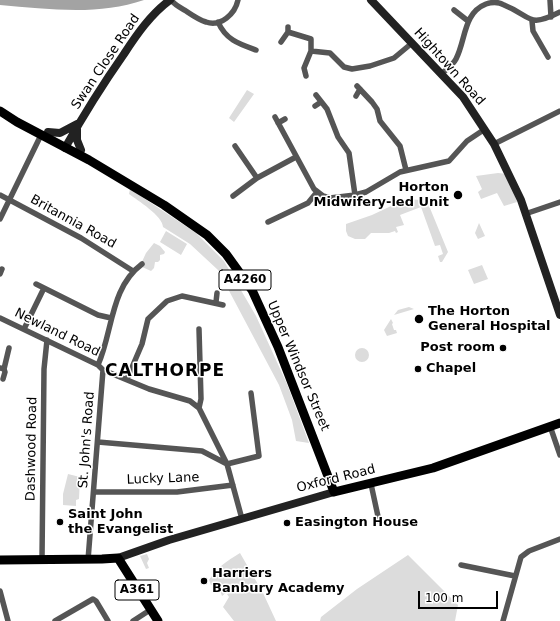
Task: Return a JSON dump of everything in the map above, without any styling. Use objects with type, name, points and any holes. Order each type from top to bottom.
[{"type":"main road","name":"Upper Windsor Street","points":[[0,110],[19,117],[45,134],[66,145],[195,226],[216,243],[236,266],[255,296],[278,347],[334,492]]},
{"type":"main road","name":"Upper Windsor Street","points":[[66,145],[82,150],[89,160]]},
{"type":"main road","name":"Oxford Road","points":[[334,492],[433,468],[560,423]]},
{"type":"main road","points":[[0,560],[88,560],[118,558]]},
{"type":"main road","name":"A361","points":[[118,558],[158,621]]},
{"type":"street","points":[[169,0],[200,20],[210,23],[218,22],[234,12],[238,0]]},
{"type":"street","name":"Swan Close Road","points":[[66,145],[136,36],[153,15],[169,0]]},
{"type":"street","name":"Hightown Road","points":[[371,0],[463,97],[485,129],[514,183],[560,315]]},
{"type":"street","points":[[550,0],[551,17]]},
{"type":"street","points":[[441,74],[454,62],[458,55],[468,20],[472,14],[482,6],[499,1],[532,21],[544,20],[560,12]]},
{"type":"street","points":[[454,10],[468,20]]},
{"type":"street","points":[[532,21],[533,31],[548,57]]},
{"type":"street","points":[[218,22],[224,33],[231,40],[256,50]]},
{"type":"street","points":[[281,42],[288,30],[311,39],[311,51],[304,68],[306,76]]},
{"type":"street","points":[[311,51],[330,53],[344,67],[352,69],[370,66],[394,58],[412,43]]},
{"type":"street","points":[[356,96],[358,88],[377,109],[380,121],[400,146],[406,170]]},
{"type":"street","points":[[316,96],[327,109],[338,137],[349,153],[355,195]]},
{"type":"street","points":[[315,106],[321,102]]},
{"type":"street","points":[[494,144],[560,111]]},
{"type":"street","points":[[285,119],[277,120],[296,157],[317,192],[330,198],[366,192],[406,170],[450,161],[467,141],[485,129]]},
{"type":"street","name":"Swan Close Road","points":[[45,134],[57,134],[63,132],[81,121]]},
{"type":"street","name":"Swan Close Road","points":[[81,121],[76,130],[76,136],[82,150]]},
{"type":"street","points":[[0,218],[45,134]]},
{"type":"street","points":[[235,146],[256,178]]},
{"type":"street","points":[[233,196],[256,178],[296,157]]},
{"type":"street","points":[[268,222],[302,206],[317,192]]},
{"type":"street","name":"Britannia Road","points":[[0,195],[81,238],[133,271]]},
{"type":"street","points":[[525,214],[560,202]]},
{"type":"street","points":[[98,365],[118,295],[133,271],[142,264]]},
{"type":"street","points":[[36,284],[98,315],[111,318]]},
{"type":"street","points":[[24,329],[44,288]]},
{"type":"street","points":[[216,302],[217,293]]},
{"type":"street","points":[[127,379],[142,344],[146,324],[158,308],[168,300],[178,297],[216,302],[223,305]]},
{"type":"street","name":"Newland Road","points":[[0,318],[98,365],[103,370]]},
{"type":"street","points":[[199,328],[196,336],[201,399],[199,408]]},
{"type":"street","name":"Dashwood Road","points":[[42,559],[44,368],[47,340]]},
{"type":"street","points":[[4,379],[5,372],[2,369],[9,348]]},
{"type":"street","points":[[103,370],[149,389],[190,401],[199,408],[227,464],[242,519]]},
{"type":"street","name":"St. John's Road","points":[[88,560],[103,370]]},
{"type":"street","points":[[98,442],[202,451],[227,464],[259,456],[251,393]]},
{"type":"street","points":[[550,426],[560,455]]},
{"type":"street","points":[[371,484],[379,521]]},
{"type":"street","name":"Lucky Lane","points":[[94,492],[177,492],[233,485]]},
{"type":"street","name":"Oxford Road","points":[[118,558],[334,492]]},
{"type":"street","points":[[503,621],[520,557],[525,553],[560,539]]},
{"type":"street","points":[[461,565],[515,576]]},
{"type":"street","points":[[0,591],[8,621]]},
{"type":"street","points":[[55,621],[90,600],[95,599],[108,621]]},
{"type":"street","points":[[133,621],[150,610]]},
{"type":"shaded area","points":[[0,0],[144,0],[109,8],[73,10],[0,5]]},
{"type":"shaded area","points":[[247,90],[254,94],[234,122],[229,118]]},
{"type":"shaded area","points":[[498,173],[507,174],[517,202],[504,206],[497,193],[481,199],[478,192],[482,189],[476,176]]},
{"type":"shaded area","points":[[130,189],[196,233],[224,261],[256,316],[287,384],[309,443],[296,441],[292,420],[279,385],[218,270],[190,244],[163,227],[159,218],[154,213],[129,194]]},
{"type":"shaded area","points":[[425,196],[448,252],[442,262],[440,262],[438,256],[443,254],[440,245],[435,246],[421,207],[400,215],[404,225],[396,227],[398,232],[396,233],[395,231],[389,233],[371,233],[365,239],[355,239],[348,236],[346,224],[372,215],[406,199],[420,200]]},
{"type":"shaded area","points":[[479,223],[485,236],[478,239],[475,233]]},
{"type":"shaded area","points":[[166,231],[187,244],[181,255],[160,242]]},
{"type":"shaded area","points":[[154,243],[160,246],[165,252],[164,254],[160,255],[160,260],[155,262],[154,268],[151,271],[140,266],[146,253]]},
{"type":"shaded area","points":[[482,265],[488,279],[474,284],[468,270]]},
{"type":"shaded area","points":[[409,307],[414,309],[394,315],[398,310]]},
{"type":"shaded area","points":[[391,319],[394,330],[396,330],[397,333],[387,336],[384,330]]},
{"type":"shaded area","points":[[362,348],[367,350],[369,355],[367,360],[362,362],[357,360],[355,355],[357,350]]},
{"type":"shaded area","points":[[68,474],[80,477],[79,499],[76,500],[76,506],[63,505],[63,494]]},
{"type":"shaded area","points":[[240,553],[263,593],[276,621],[234,621],[223,607],[229,597],[227,594],[229,593],[228,591],[222,596],[218,584],[211,585],[209,580],[215,571]]},
{"type":"shaded area","points":[[147,554],[149,559],[147,563],[149,568],[146,569],[140,556]]},
{"type":"shaded area","points":[[408,555],[458,605],[455,621],[320,621],[321,617],[357,589]]},
{"type":"place","name":"Horton Midwifery-led Unit","points":[[458,195]]},
{"type":"place","name":"The Horton General Hospital","points":[[419,319]]},
{"type":"place","name":"Post room","points":[[503,348]]},
{"type":"place","name":"Chapel","points":[[418,369]]},
{"type":"place","name":"Saint John the Evangelist","points":[[60,522]]},
{"type":"place","name":"Easington House","points":[[287,523]]},
{"type":"place","name":"Harriers Banbury Academy","points":[[204,581]]},
{"type":"district","name":"CALTHORPE","points":[[165,372]]}]
